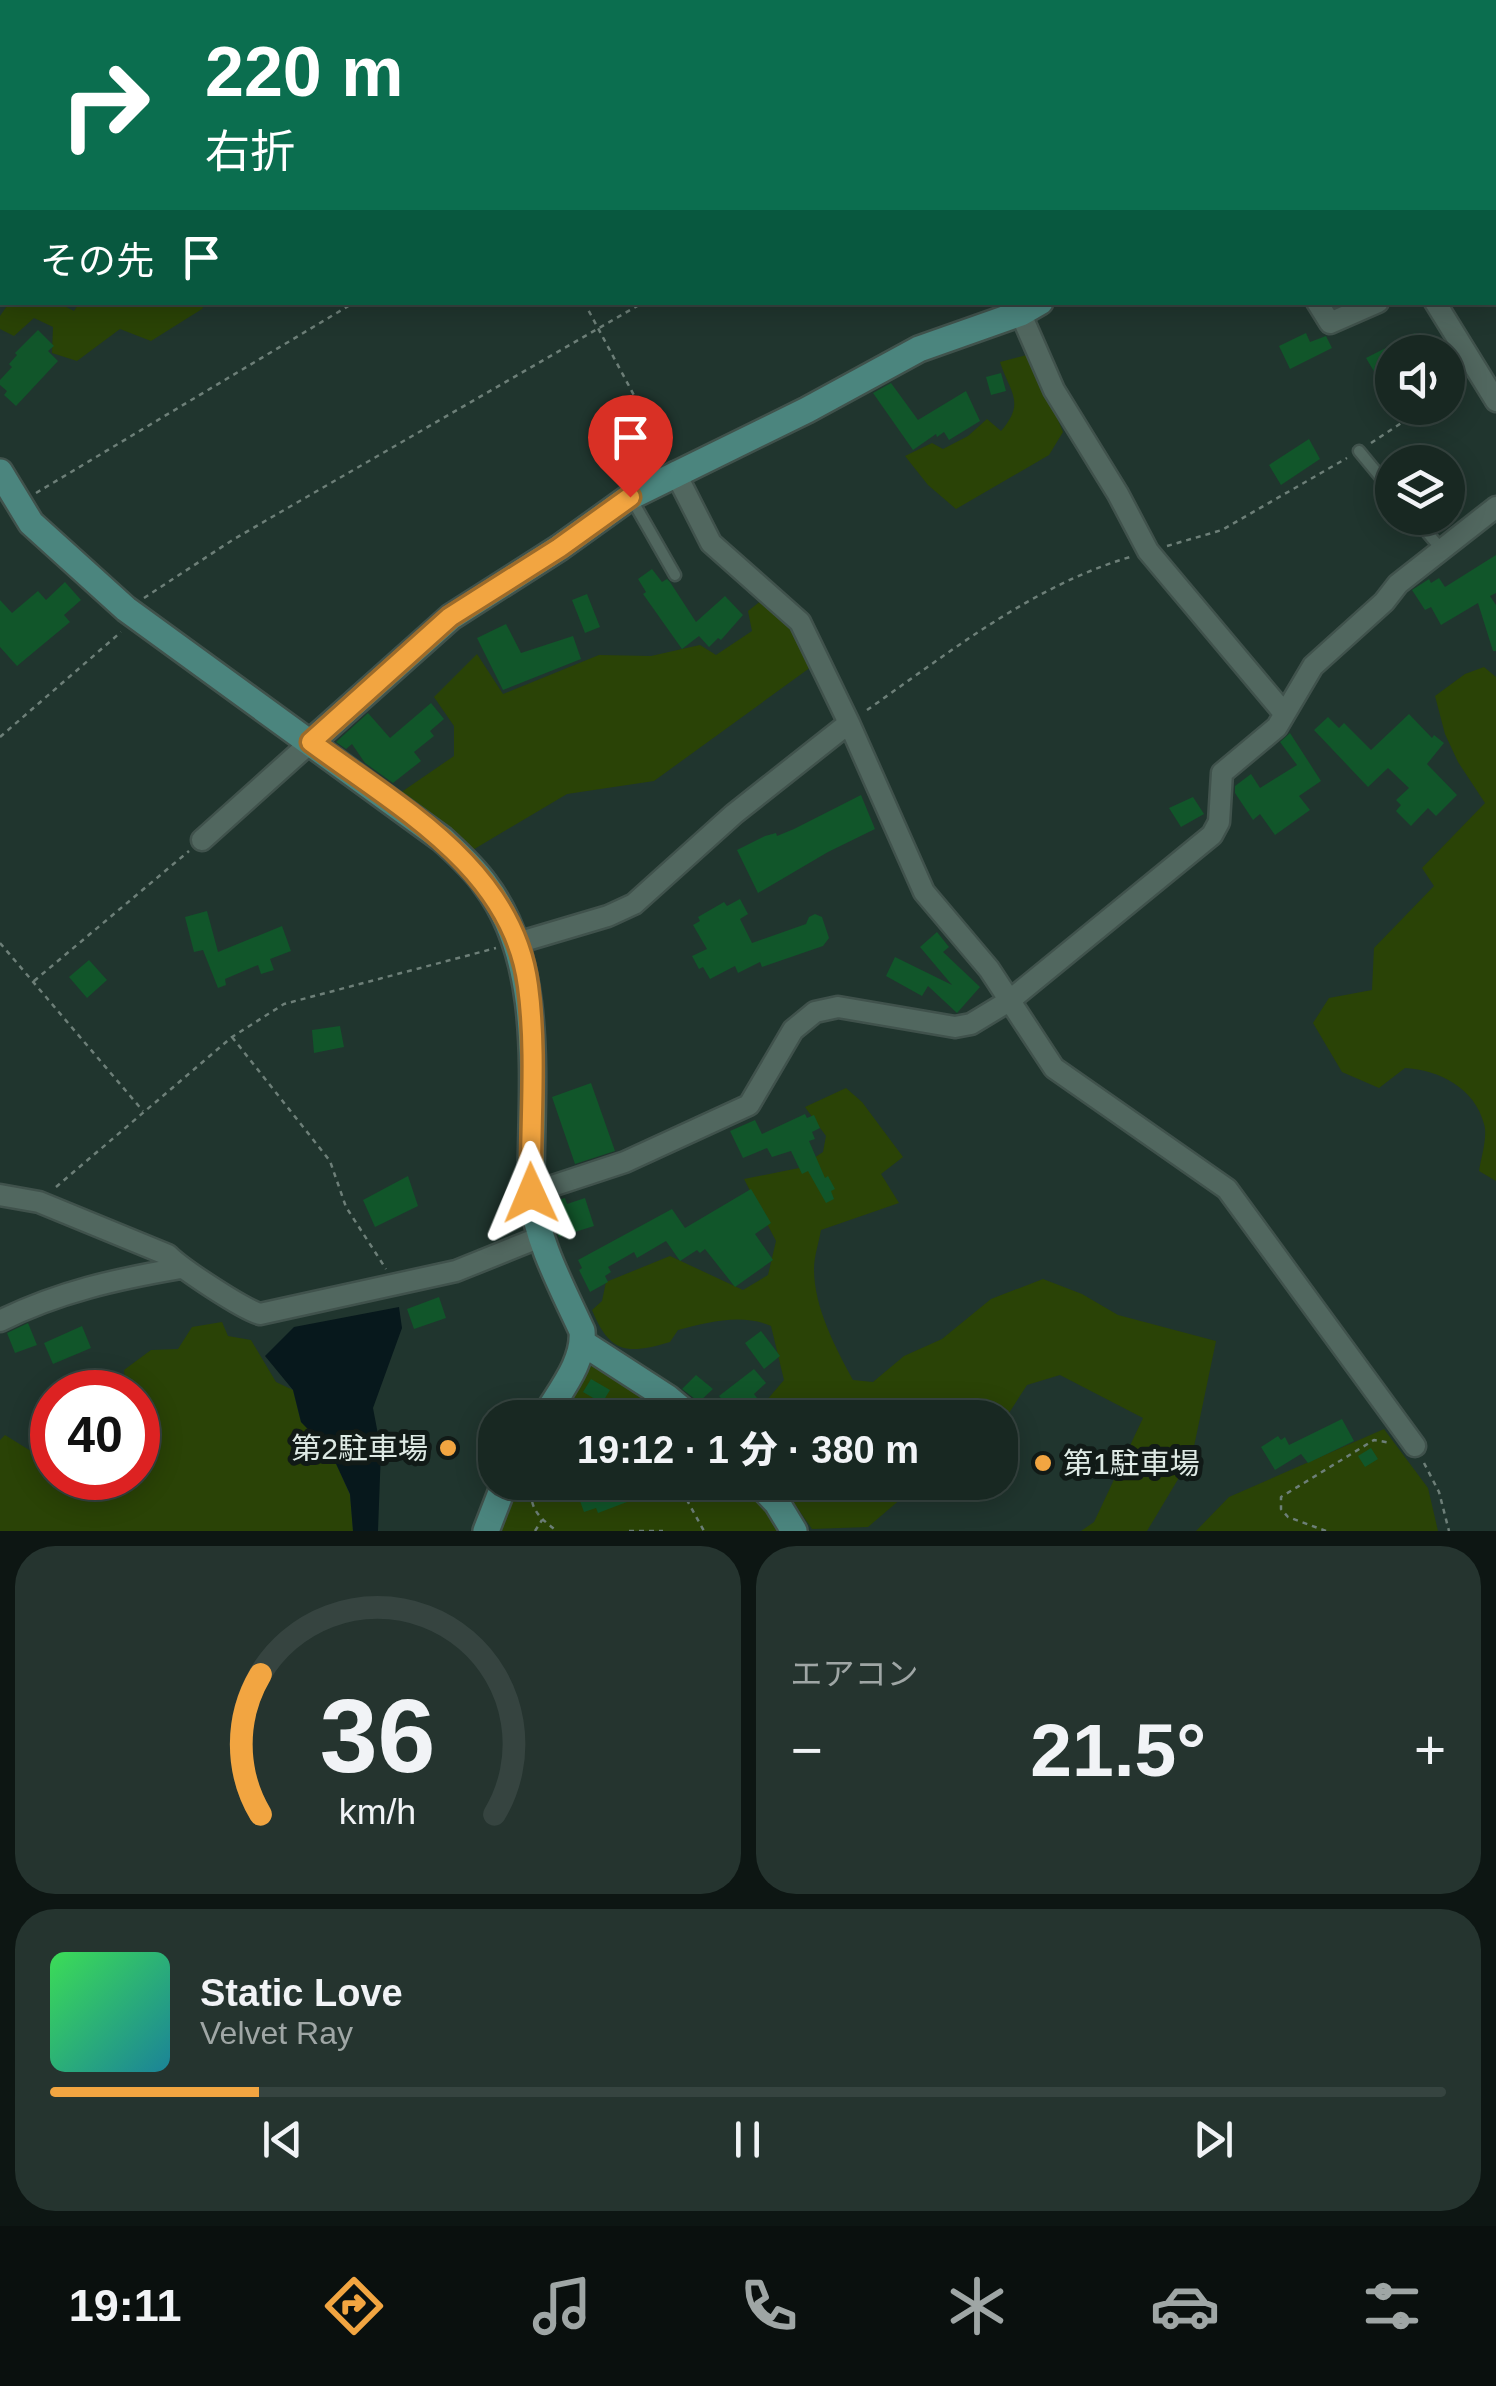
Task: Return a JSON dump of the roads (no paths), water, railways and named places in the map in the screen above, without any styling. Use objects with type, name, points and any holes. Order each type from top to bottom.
[{"type":"street","points":[[1319,305],[1330,324],[1371,305]]},
{"type":"street","points":[[1437,305],[1496,401]]},
{"type":"street","points":[[202,840],[450,617],[559,548],[630,497],[807,410],[919,349],[1026,306],[1054,390],[1118,494],[1148,552],[1284,713]]},
{"type":"street","points":[[0,472],[9,511],[132,614],[442,839],[487,886],[517,943],[528,984],[531,1193],[538,1238],[582,1331],[583,1343],[571,1374],[555,1400]]},
{"type":"street","points":[[675,472],[711,544],[800,622],[924,892],[989,969],[1054,1068],[1227,1189],[1415,1446]]},
{"type":"street","points":[[531,1193],[625,1162],[749,1106],[793,1030],[814,1012],[838,1007],[954,1027],[971,1024],[1009,1002],[1212,835],[1218,822],[1222,773],[1276,727],[1313,666],[1384,602],[1398,584],[1496,507]]},
{"type":"street","points":[[517,943],[608,916],[634,904],[734,814],[849,723]]},
{"type":"street","points":[[0,1194],[39,1202],[168,1254],[181,1268],[260,1314],[456,1271],[538,1238]]},
{"type":"street","points":[[0,1322],[40,1302],[106,1282],[181,1268]]},
{"type":"street","points":[[583,1343],[670,1400]]},
{"type":"street","points":[[486,1531],[499,1500]]},
{"type":"street","points":[[774,1500],[794,1531]]},
{"type":"lane","points":[[1359,451],[1375,470]]},
{"type":"lane","points":[[630,497],[675,576]]},
{"type":"lane","points":[[1429,535],[1442,550]]},
{"type":"place","name":"第2駐車場","points":[[448,1448]]},
{"type":"place","name":"第1駐車場","points":[[1043,1463]]}]
